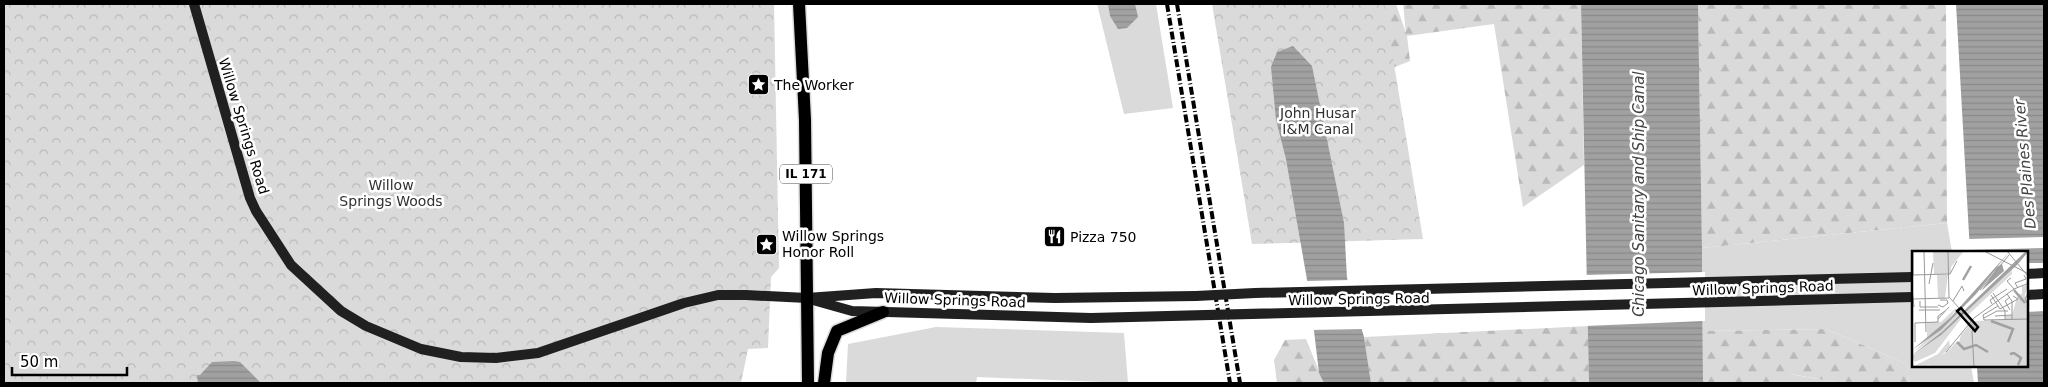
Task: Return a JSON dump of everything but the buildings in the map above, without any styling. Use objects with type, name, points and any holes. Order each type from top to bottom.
[{"type":"main road","name":"Willow Springs Road","points":[[194,4],[250,198],[256,211],[292,265],[341,311],[366,326],[421,349],[461,357],[496,358],[538,353],[684,303],[718,295],[746,294],[807,298],[876,293],[1091,298],[1912,277]]},
{"type":"main road","name":"IL 171","points":[[799,4],[806,120],[808,383]]},
{"type":"main road","points":[[2028,274],[2044,273]]},
{"type":"main road","points":[[2028,295],[2044,294]]},
{"type":"main road","name":"Willow Springs Road","points":[[807,298],[852,311],[1091,318],[1912,297]]},
{"type":"main road","points":[[824,383],[828,353],[837,331],[883,312]]},
{"type":"green space","name":"Willow Springs Woods","points":[[4,4],[774,4],[779,268],[771,277],[768,348],[748,349],[741,383],[4,383]]},
{"type":"green space","points":[[1097,4],[1156,4],[1173,108],[1124,114]]},
{"type":"green space","name":"John Husar I&M Canal","points":[[1212,4],[1384,4],[1423,239],[1252,244]]},
{"type":"green space","points":[[1340,4],[1396,4],[1406,33],[1403,4],[1581,4],[1584,165],[1523,207],[1494,24],[1407,36],[1410,61],[1382,72]]},
{"type":"green space","points":[[1698,4],[1946,4],[1947,223],[1702,248]]},
{"type":"green space","points":[[1947,223],[1952,251],[1912,251],[1912,367],[1971,367],[1974,383],[1909,383],[1907,364],[1826,329],[1703,331],[1702,248]]},
{"type":"green space","points":[[1588,326],[1589,383],[1371,383],[1364,337]]},
{"type":"green space","points":[[936,327],[1124,333],[1128,383],[977,377],[976,383],[846,383],[848,344]]},
{"type":"green space","points":[[1826,329],[1907,364],[1909,383],[1841,383],[1791,374],[1787,383],[1703,383],[1703,331]]},
{"type":"green space","points":[[1306,339],[1324,383],[1277,383],[1274,360],[1285,340]]},
{"type":"green space","points":[[1790,374],[1841,383],[1787,383]]},
{"type":"water","points":[[1108,4],[1135,4],[1138,17],[1127,28],[1118,29],[1110,16]]},
{"type":"water","name":"Chicago Sanitary and Ship Canal","points":[[1581,4],[1698,4],[1703,383],[1589,383]]},
{"type":"water","name":"Des Plaines River","points":[[1956,4],[2044,4],[2044,383],[1978,383],[1977,367],[2028,367],[2028,251],[1970,251]]},
{"type":"water","points":[[1293,46],[1312,66],[1344,223],[1347,278],[1364,337],[1371,383],[1324,383],[1319,373],[1310,297],[1286,159],[1276,120],[1271,67],[1277,52]]},
{"type":"water","points":[[212,362],[240,362],[261,383],[198,383],[197,375],[200,375]]},
{"type":"pier","points":[[2044,237],[2044,248],[1968,250],[1967,239]]},
{"type":"pier","points":[[2028,263],[2044,263],[2044,311],[2028,312]]},
{"type":"pier","points":[[1705,272],[1705,321],[1585,326],[1584,275]]},
{"type":"pier","points":[[1351,280],[1364,329],[1311,330],[1305,281]]},
{"type":"railway","points":[[1167,4],[1230,383]]},
{"type":"railway","points":[[1177,4],[1240,383]]},
{"type":"place","name":"The Worker","points":[[758,85]]},
{"type":"place","name":"Pizza 750","points":[[1054,237]]},
{"type":"place","name":"Willow Springs Honor Roll","points":[[766,244]]}]
